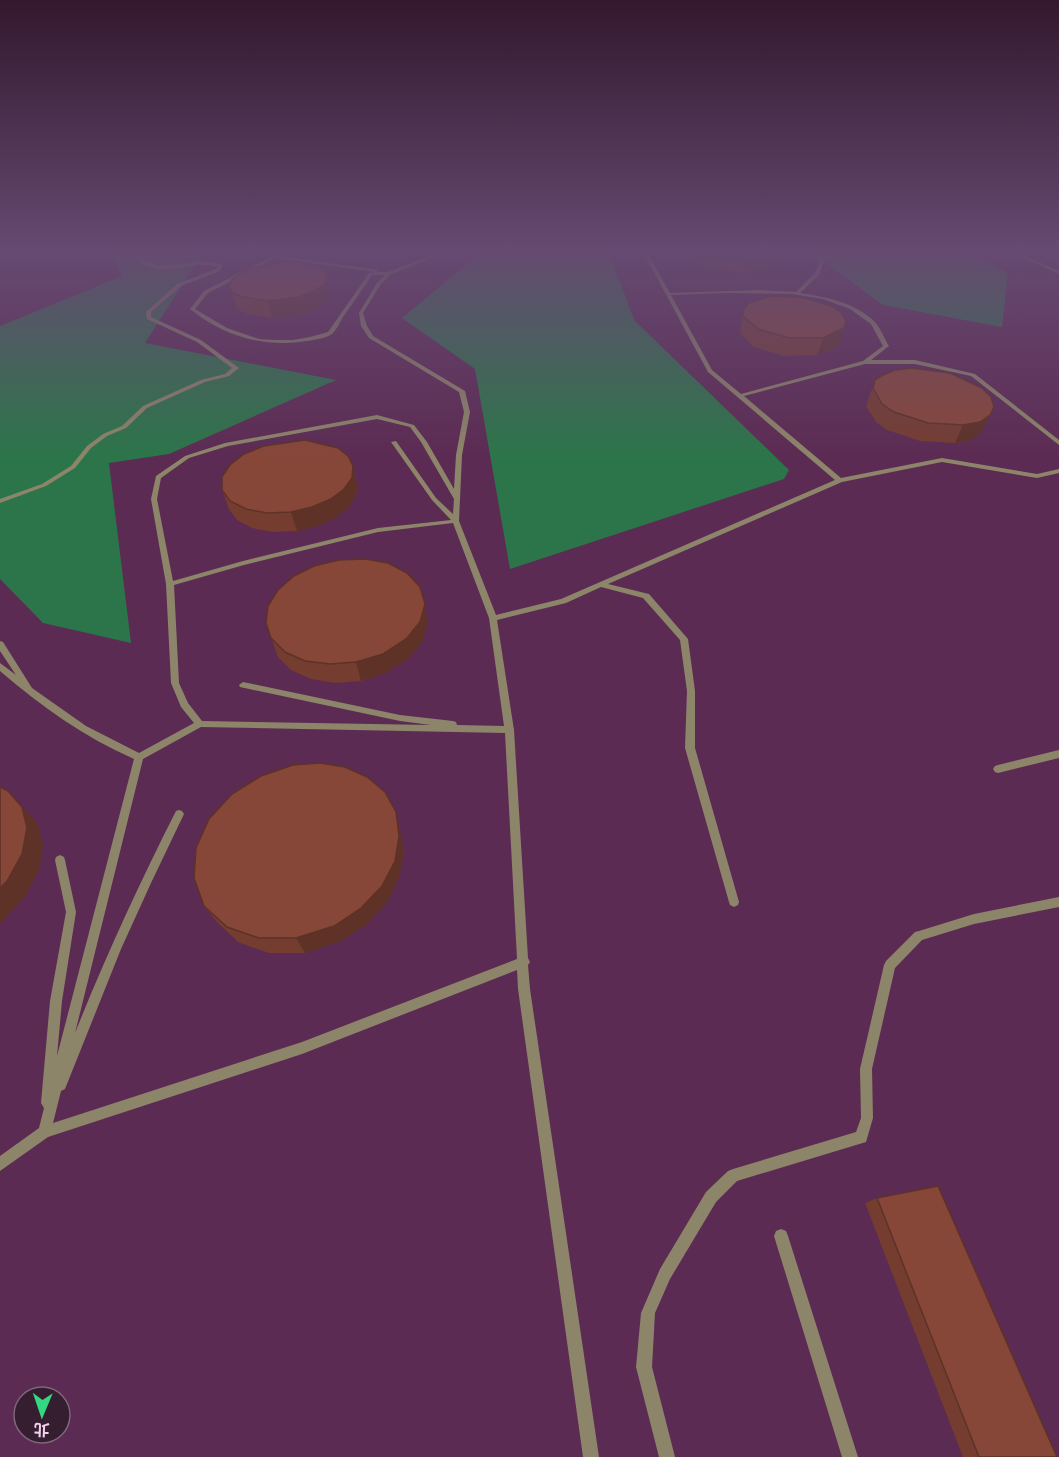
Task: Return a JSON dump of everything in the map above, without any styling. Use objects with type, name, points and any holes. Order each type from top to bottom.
[{"type":"lane","points":[[0,501],[44,485],[73,467],[89,447],[105,435],[124,427],[145,407],[203,381],[227,375],[237,368],[199,341],[153,320]]},
{"type":"lane","points":[[213,320],[254,341],[294,343],[330,333],[339,320]]},
{"type":"lane","points":[[363,320],[371,337],[462,391],[467,412],[459,455],[456,520],[493,618],[509,730],[524,989],[591,1457]]},
{"type":"lane","points":[[683,320],[710,370],[840,480]]},
{"type":"lane","points":[[865,362],[886,346],[882,335],[870,320]]},
{"type":"lane","points":[[739,396],[865,362],[915,362],[973,375],[1059,443]]},
{"type":"lane","points":[[200,724],[184,705],[175,683],[170,584],[154,499],[159,477],[187,458],[227,444],[377,417],[412,426],[424,442],[457,500]]},
{"type":"lane","points":[[394,442],[434,499],[456,520]]},
{"type":"lane","points":[[493,618],[563,601],[840,480],[942,460],[1036,476],[1059,471]]},
{"type":"lane","points":[[170,584],[243,563],[378,530],[456,520]]},
{"type":"lane","points":[[601,585],[646,596],[684,639],[691,691],[690,748],[734,902]]},
{"type":"lane","points":[[0,644],[32,695]]},
{"type":"lane","points":[[2,672],[32,695],[117,748],[138,757]]},
{"type":"lane","points":[[243,685],[400,718],[509,730]]},
{"type":"lane","points":[[44,1132],[138,757],[200,724],[509,730]]},
{"type":"lane","points":[[998,769],[1059,754]]},
{"type":"lane","points":[[44,1132],[100,981],[140,890],[179,814]]},
{"type":"lane","points":[[44,1132],[56,1001],[71,912],[60,860]]},
{"type":"lane","points":[[667,1457],[644,1367],[648,1313],[665,1274],[711,1197],[733,1176],[861,1137],[867,1118],[866,1070],[890,965],[919,936],[974,919],[1059,902]]},
{"type":"lane","points":[[0,1164],[44,1132],[302,1048],[524,962]]},
{"type":"lane","points":[[781,1236],[850,1457]]},
{"type":"green space","points":[[15,320],[160,320],[145,343],[336,380],[169,454],[109,463],[131,643],[43,623],[0,579],[0,326]]},
{"type":"green space","points":[[405,320],[634,320],[789,470],[784,479],[510,569],[475,369]]},
{"type":"green space","points":[[964,320],[1003,320],[1002,327]]},
{"type":"building","points":[[748,320],[846,321],[844,328],[823,338],[789,338],[758,329]]},
{"type":"building","points":[[912,368],[950,373],[982,388],[991,397],[994,407],[990,415],[980,422],[963,425],[928,423],[894,412],[882,404],[873,388],[875,380],[895,370]]},
{"type":"building","points":[[305,440],[338,448],[348,456],[353,466],[352,478],[344,489],[331,499],[291,512],[267,513],[246,509],[230,501],[222,490],[222,477],[230,465],[244,454],[264,446]]},
{"type":"building","points":[[365,559],[388,563],[407,573],[420,587],[425,604],[420,622],[406,639],[383,654],[356,662],[330,664],[305,661],[285,652],[271,638],[266,623],[268,606],[278,590],[294,576],[314,566],[339,560]]},
{"type":"building","points":[[320,763],[345,767],[367,777],[385,792],[396,812],[399,836],[395,861],[382,886],[361,908],[334,926],[296,938],[259,938],[227,927],[204,906],[194,878],[196,848],[209,819],[232,794],[261,776],[293,765]]},
{"type":"building","points":[[0,787],[8,791],[22,807],[27,828],[22,854],[7,881],[0,888]]},
{"type":"building","points":[[938,1186],[1057,1457],[979,1457],[877,1198]]}]
